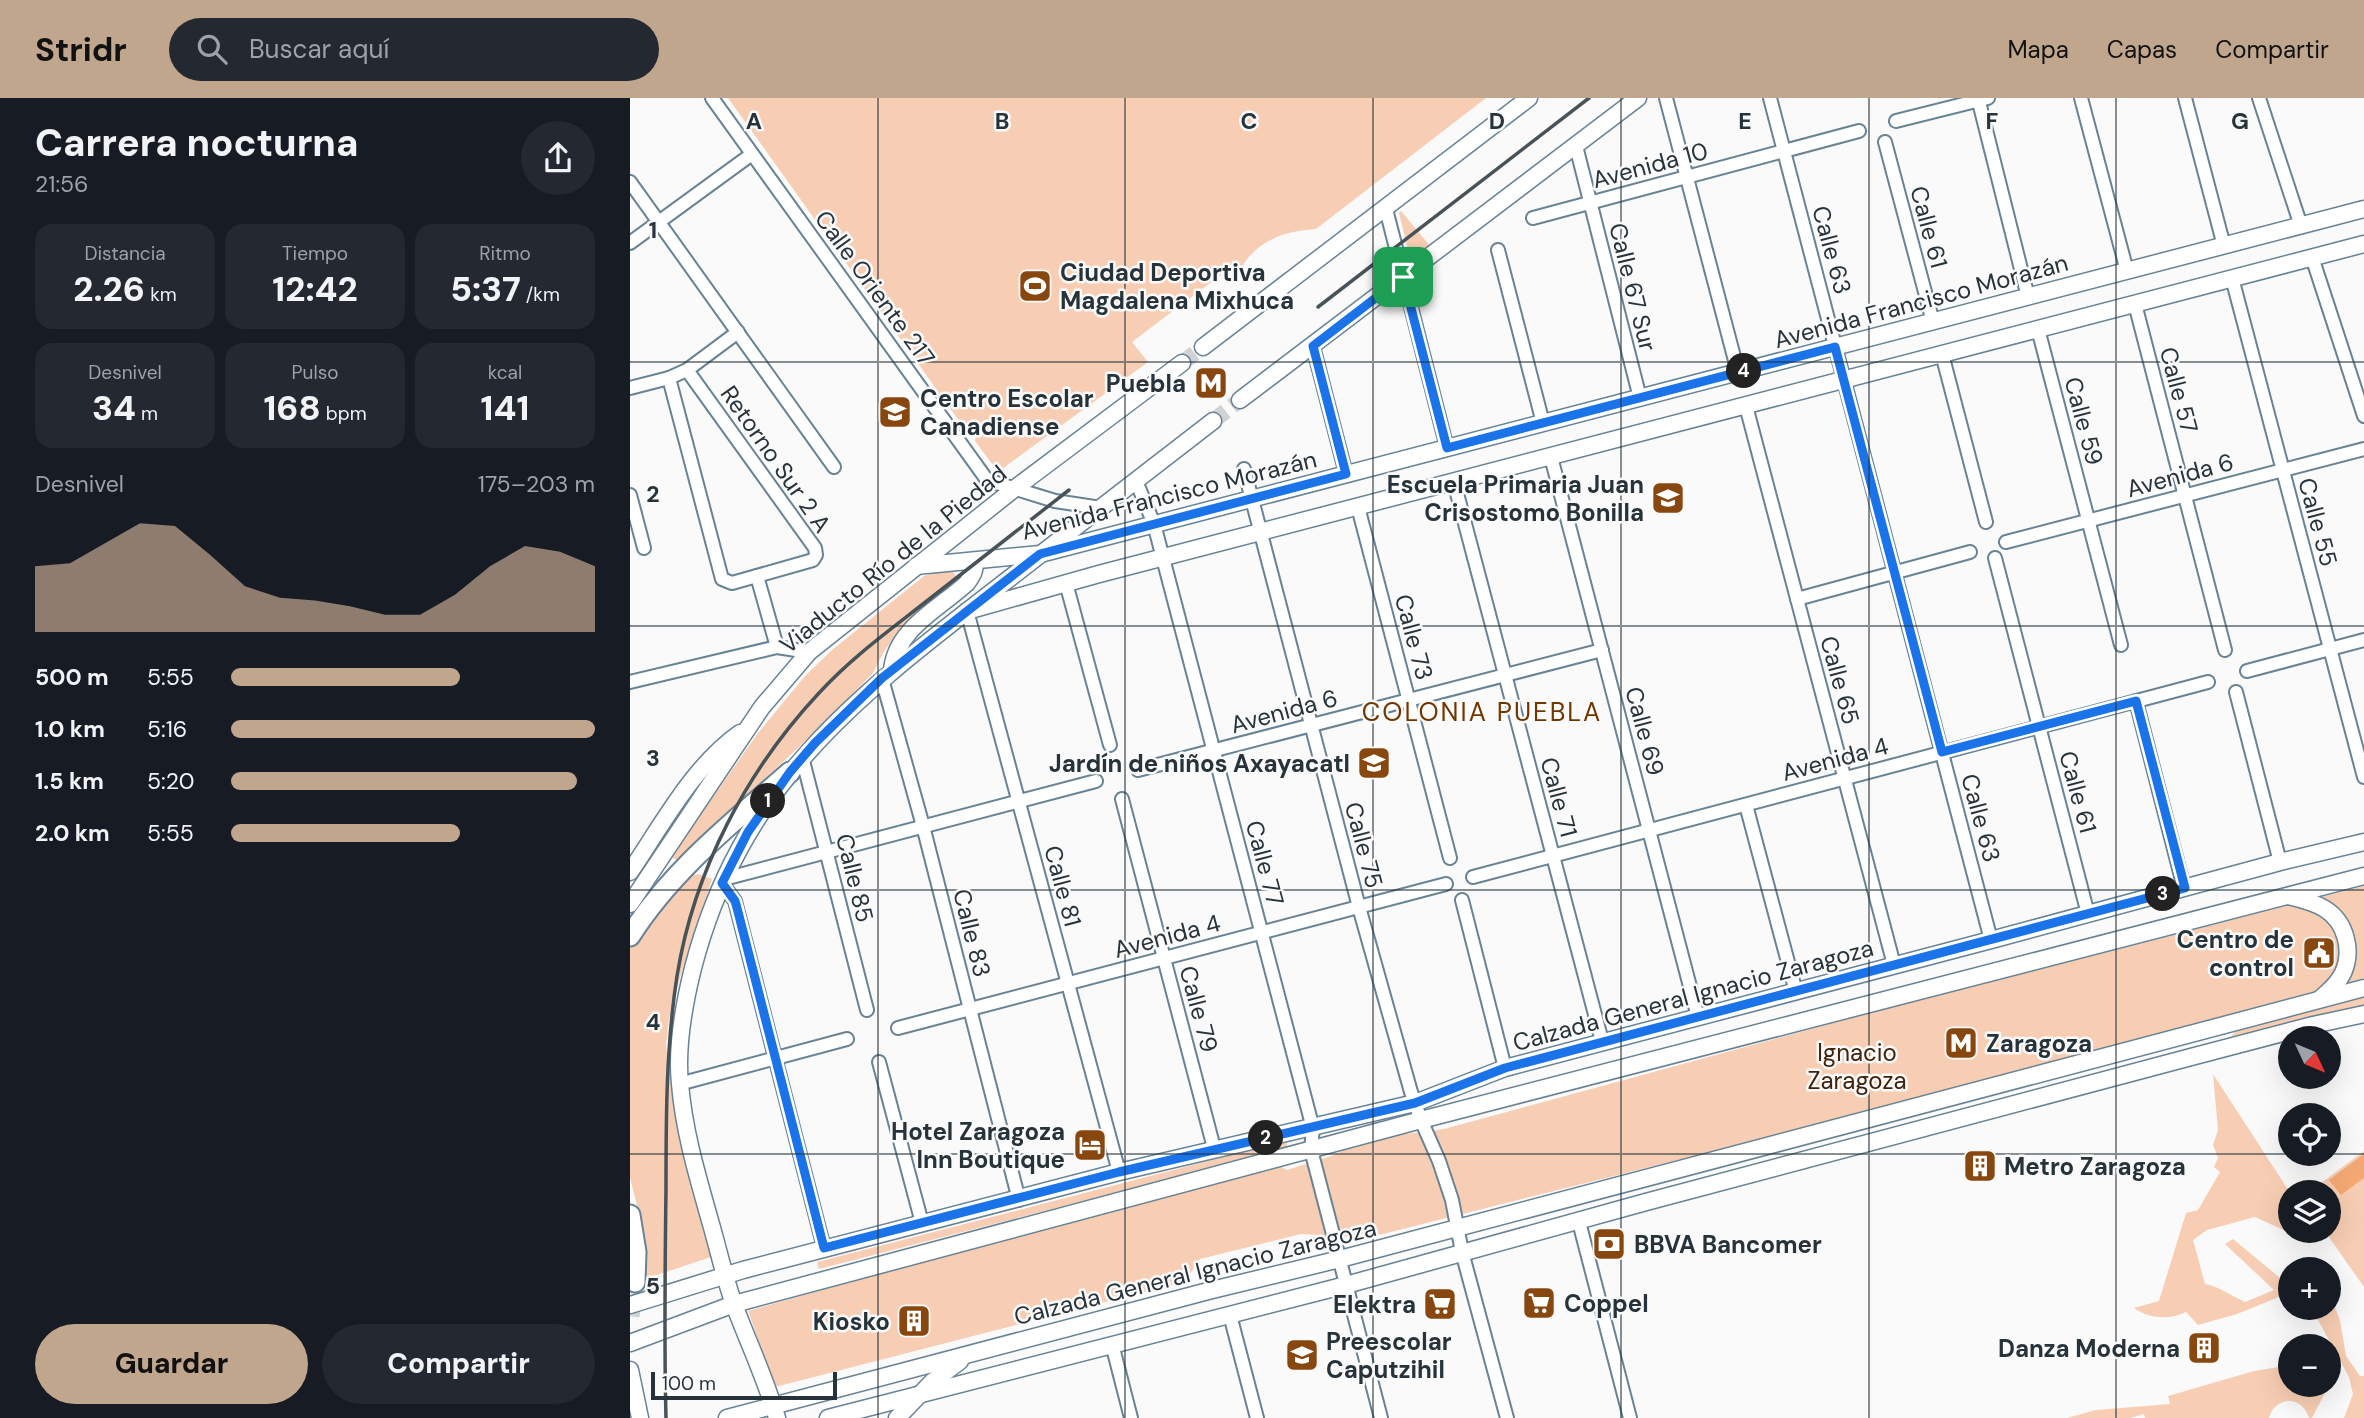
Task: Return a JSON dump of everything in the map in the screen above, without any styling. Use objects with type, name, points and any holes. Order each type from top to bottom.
[{"type":"highway","points":[[630,936],[650,906],[672,881],[796,765]]},
{"type":"highway","points":[[630,1215],[636,1252],[635,1282]]},
{"type":"main road","points":[[1203,347],[1529,98]]},
{"type":"main road","points":[[1240,400],[1638,98]]},
{"type":"main road","name":"Avenida Francisco Morazán","points":[[916,566],[1040,554],[2364,209]]},
{"type":"main road","points":[[967,611],[2364,244]]},
{"type":"main road","name":"Viaducto Río de la Piedad","points":[[630,904],[748,728],[775,691],[809,652],[1014,489],[1182,363]]},
{"type":"main road","points":[[775,1412],[725,1275],[690,1143],[680,1084],[681,1040],[690,981],[704,931],[723,881],[748,832],[796,765],[887,675],[1213,421]]},
{"type":"main road","points":[[887,675],[898,645],[911,629],[967,583],[973,575],[974,562]]},
{"type":"main road","points":[[630,872],[635,860],[705,764],[724,744],[748,728]]},
{"type":"main road","name":"Calzada General Ignacio Zaragoza","points":[[630,1305],[824,1248],[1119,1172],[1415,1103],[1505,1068],[1602,1041],[2364,842]]},
{"type":"main road","points":[[630,1343],[734,1304],[1421,1120],[2364,876]]},
{"type":"main road","points":[[2287,895],[2326,909],[2344,931],[2347,953],[2344,972],[2336,985],[2319,1000]]},
{"type":"main road","name":"Calzada General Ignacio Zaragoza","points":[[727,1418],[775,1412],[974,1353],[2364,988]]},
{"type":"main road","name":"Calzada General Ignacio Zaragoza","points":[[828,1418],[1346,1285],[1821,1155],[2304,1027],[2364,1014]]},
{"type":"main road","points":[[1799,1137],[1821,1155],[1839,1127]]},
{"type":"main road","points":[[897,1418],[919,1394],[951,1367],[974,1353]]},
{"type":"main road","points":[[630,1370],[640,1418]]},
{"type":"street","name":"Calle Oriente 217","points":[[712,98],[987,480],[1055,501],[1101,508]]},
{"type":"street","points":[[1665,98],[1738,372]]},
{"type":"street","name":"Calle 63","points":[[1770,98],[1991,940]]},
{"type":"street","points":[[2081,98],[2127,271]]},
{"type":"street","points":[[2185,98],[2224,246]]},
{"type":"street","points":[[2259,98],[2301,226]]},
{"type":"street","points":[[1896,121],[1981,99],[2028,297]]},
{"type":"street","name":"Avenida 10","points":[[1532,218],[1859,131]]},
{"type":"street","name":"Calle 61","points":[[1885,142],[1933,321]]},
{"type":"street","name":"Calle 67 Sur","points":[[1576,146],[1640,398]]},
{"type":"street","points":[[630,243],[752,154]]},
{"type":"street","points":[[630,182],[834,467]]},
{"type":"street","points":[[1386,209],[1447,448]]},
{"type":"street","points":[[1498,250],[1543,423]]},
{"type":"street","points":[[2312,257],[2364,416]]},
{"type":"street","name":"Calle 55","points":[[2232,278],[2364,777]]},
{"type":"street","name":"Calle 57","points":[[2135,304],[2225,650]]},
{"type":"street","name":"Calle 59","points":[[2038,329],[2121,645]]},
{"type":"street","points":[[630,388],[669,378],[687,370],[738,332]]},
{"type":"street","points":[[1313,346],[1346,474]]},
{"type":"street","points":[[1942,354],[1986,522]]},
{"type":"street","name":"Retorno Sur 2 A","points":[[687,370],[816,552],[815,558],[809,562],[757,576]]},
{"type":"street","points":[[669,378],[719,572],[728,583],[757,576],[777,647]]},
{"type":"street","name":"Calle 65","points":[[1746,406],[1894,965]]},
{"type":"street","name":"Avenida 6","points":[[2006,542],[2364,449]]},
{"type":"street","name":"Calle 69","points":[[1551,457],[1698,1017]]},
{"type":"street","name":"Calle 75","points":[[1244,469],[1359,907],[1415,1103],[1452,1200],[1462,1252],[1507,1418]]},
{"type":"street","name":"Calle 77","points":[[1136,481],[1154,524],[1313,1128],[1311,1150],[1381,1418]]},
{"type":"street","name":"Calle 71","points":[[1454,482],[1602,1041]]},
{"type":"street","points":[[630,495],[643,548]]},
{"type":"street","name":"Calle 73","points":[[1358,507],[1450,859]]},
{"type":"street","points":[[1797,599],[1970,552]]},
{"type":"street","name":"Calle 61","points":[[1995,558],[2088,914]]},
{"type":"street","points":[[1066,583],[1110,745]]},
{"type":"street","name":"Calle 81","points":[[967,611],[1119,1172]]},
{"type":"street","points":[[2247,671],[2364,640]]},
{"type":"street","points":[[630,681],[777,647],[809,652]]},
{"type":"street","name":"Avenida 6","points":[[1139,770],[1602,650]]},
{"type":"street","name":"Calle 83","points":[[887,675],[1019,1199]]},
{"type":"street","name":"Avenida 4","points":[[1474,877],[2208,681]]},
{"type":"street","points":[[2236,692],[2280,862]]},
{"type":"street","points":[[2136,701],[2185,888]]},
{"type":"street","name":"Calle 85","points":[[796,765],[826,852],[867,1010]]},
{"type":"street","points":[[824,1248],[735,901],[723,881],[1096,781]]},
{"type":"street","name":"Calle 79","points":[[1122,799],[1214,1149]]},
{"type":"street","points":[[1746,805],[1796,992]]},
{"type":"street","name":"Avenida 4","points":[[898,1028],[1447,884]]},
{"type":"street","points":[[1462,900],[1505,1068]]},
{"type":"street","points":[[680,1084],[847,1039]]},
{"type":"street","points":[[879,1062],[922,1223]]},
{"type":"street","points":[[1579,1222],[1630,1418]]},
{"type":"street","points":[[1230,1315],[1257,1418]]},
{"type":"street","points":[[1112,1344],[1131,1418]]},
{"type":"green space","name":"Ciudad Deportiva Magdalena Mixhuca","points":[[728,98],[1486,98],[1316,229],[1282,235],[1262,245],[1245,261],[1239,272],[1231,267],[1132,342],[1148,362],[998,472],[975,441],[977,431],[962,425]]},
{"type":"green space","points":[[1401,211],[1431,247],[1411,262],[1399,213]]},
{"type":"green space","points":[[944,570],[952,571],[958,581],[895,636],[873,673],[800,746],[677,860],[671,857],[758,733],[805,676],[832,650],[924,576]]},
{"type":"green space","points":[[698,874],[712,879],[681,974],[669,1019],[666,1046],[677,1122],[711,1257],[645,1279],[643,1229],[630,1178],[630,948],[638,933],[688,876]]},
{"type":"green space","name":"Ignacio Zaragoza","points":[[2364,886],[2364,978],[1829,1122],[1367,1238],[1301,1234],[1200,1259],[1190,1274],[1191,1280],[775,1387],[748,1311],[1273,1162],[1287,1170],[1331,1156],[1368,1139],[1444,1129],[1870,1013]]},
{"type":"green space","points":[[2364,995],[2364,1006],[2292,1026],[2278,1026],[2278,1030],[2224,1045],[2235,1032]]},
{"type":"green space","points":[[2213,1074],[2282,1180],[2278,1180],[2278,1227],[2255,1217],[2207,1230],[2193,1240],[2205,1284],[2245,1302],[2274,1290],[2225,1244],[2233,1239],[2278,1276],[2278,1297],[2237,1314],[2198,1325],[2186,1312],[2160,1317],[2146,1314],[2134,1308],[2159,1301],[2186,1213],[2198,1210],[2220,1172],[2214,1167],[2218,1158],[2213,1145],[2218,1130]]},
{"type":"green space","points":[[1286,1141],[1288,1148],[819,1269],[817,1262]]},
{"type":"green space","points":[[2364,1151],[2364,1287],[2333,1243],[2341,1243],[2341,1180],[2325,1180]]},
{"type":"green space","points":[[2318,1320],[2340,1320],[2346,1356],[2360,1376],[2364,1376],[2364,1418],[2344,1418],[2353,1394],[2349,1377],[2341,1362],[2341,1334],[2326,1334]]},
{"type":"green space","points":[[2278,1367],[2278,1397],[2323,1397],[2312,1418],[2309,1418],[2301,1405],[2289,1401],[2277,1405],[2269,1418],[2145,1418],[2144,1414],[2130,1418],[2067,1418],[2096,1410],[2170,1404],[2168,1396],[2254,1371]]},
{"type":"shaded area","points":[[2364,1154],[2364,1178],[2341,1195],[2341,1180],[2329,1180]]},
{"type":"tunnel","points":[[1182,363],[1203,347]]},
{"type":"tunnel","points":[[1213,421],[1240,400]]},
{"type":"tunnel","points":[[630,1316],[635,1282]]},
{"type":"railway","points":[[1318,307],[1589,98]]},
{"type":"railway","points":[[666,1418],[666,1136],[671,1029],[685,937],[710,861],[746,789],[768,755],[819,693],[856,657],[1069,490]]},
{"type":"place","name":"Ciudad Deportiva Magdalena Mixhuca","points":[[1035,286]]},
{"type":"place","name":"Puebla","points":[[1211,383]]},
{"type":"place","name":"Centro Escolar Canadiense","points":[[895,412]]},
{"type":"place","name":"Escuela Primaria Juan Crisostomo Bonilla","points":[[1668,498]]},
{"type":"place","name":"Jardín de niños Axayacatl","points":[[1374,763]]},
{"type":"place","name":"Centro de control","points":[[2319,953]]},
{"type":"place","name":"Zaragoza","points":[[1961,1043]]},
{"type":"place","name":"Hotel Zaragoza Inn Boutique","points":[[1090,1145]]},
{"type":"place","name":"Metro Zaragoza","points":[[1980,1166]]},
{"type":"place","name":"BBVA Bancomer","points":[[1609,1244]]},
{"type":"place","name":"Coppel","points":[[1539,1303]]},
{"type":"place","name":"Elektra","points":[[1440,1304]]},
{"type":"place","name":"Kiosko","points":[[914,1321]]},
{"type":"place","name":"Danza Moderna","points":[[2204,1348]]},
{"type":"place","name":"Preescolar Caputzihil","points":[[1302,1355]]},
{"type":"district","name":"COLONIA PUEBLA","points":[[1482,712]]},
{"type":"route","points":[[1403,277],[1447,448],[1835,347],[1942,752],[2136,701],[2185,888],[1505,1068],[1415,1103],[1119,1172],[824,1248],[737,908],[722,883],[748,832],[802,757],[856,702],[1040,554],[1346,474],[1313,346],[1403,277]]}]
